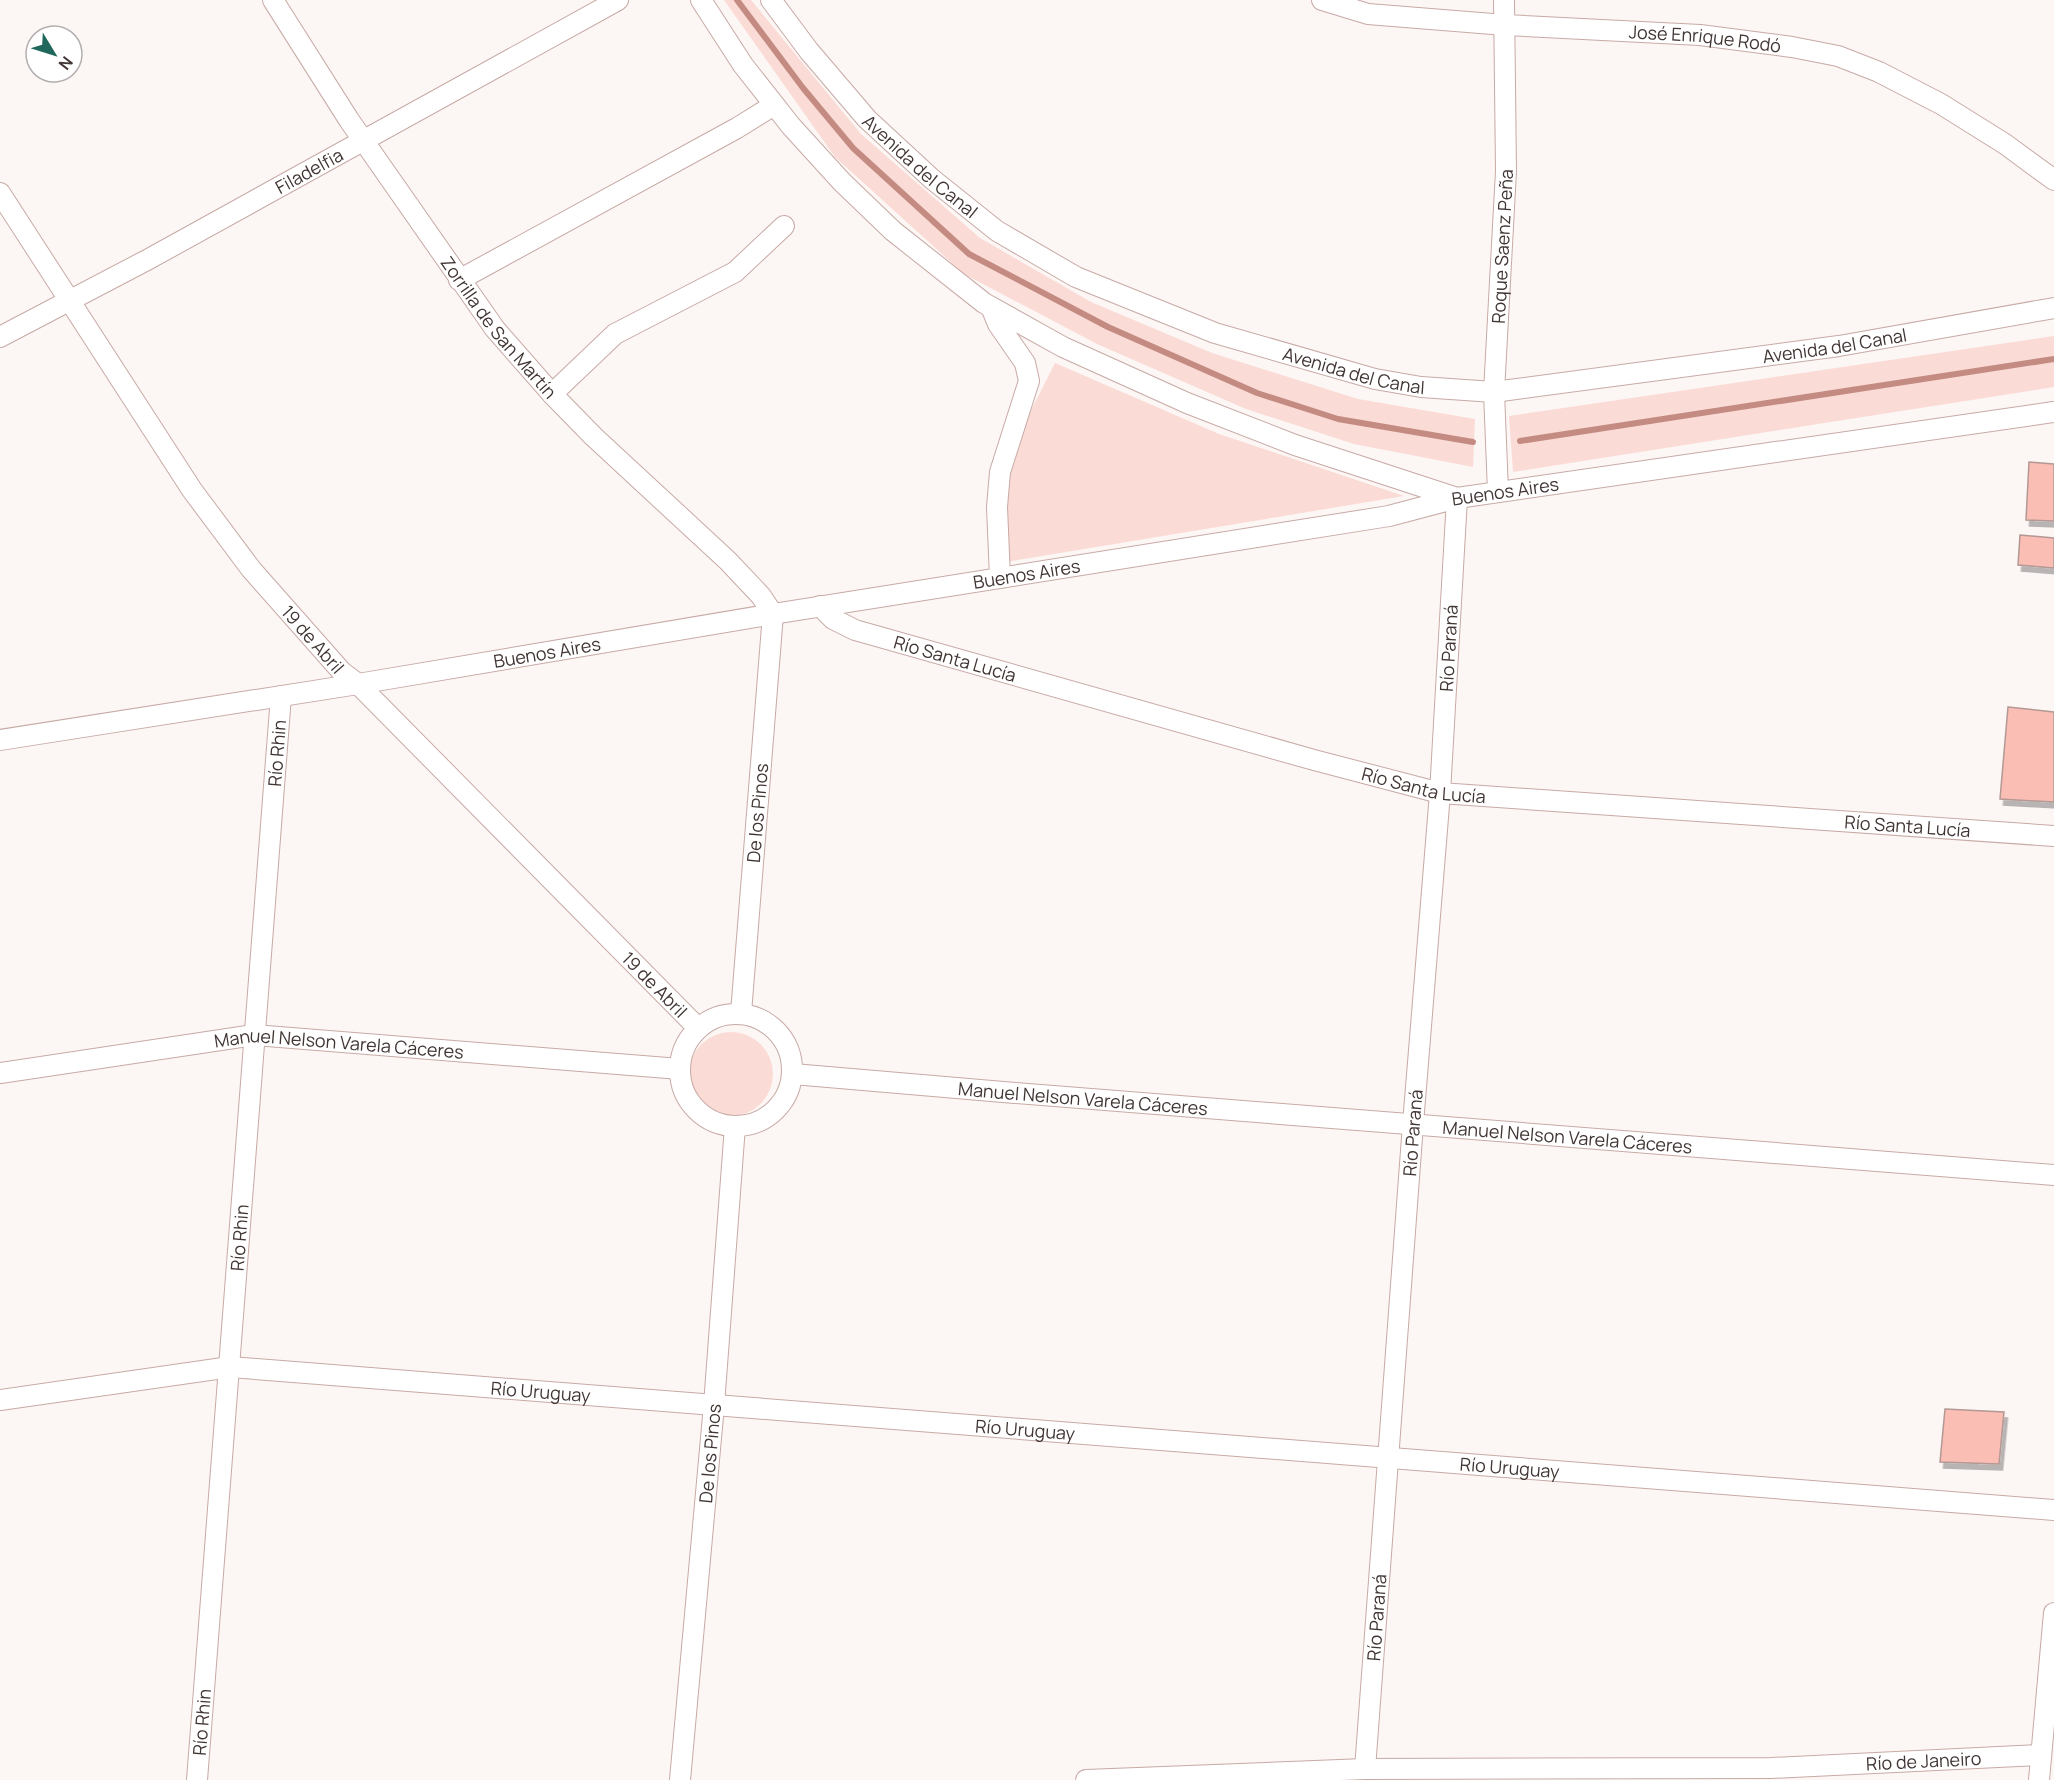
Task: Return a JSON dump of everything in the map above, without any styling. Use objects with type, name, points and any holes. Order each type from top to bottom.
[{"type":"street","name":"Zorrilla de San Martín","points":[[273,0],[363,140],[495,329],[552,394],[593,436],[728,561],[761,596],[773,614]]},
{"type":"street","name":"Filadelfia","points":[[0,338],[618,0]]},
{"type":"street","points":[[700,0],[743,64],[790,126],[842,182],[893,231],[991,308],[1063,347],[1187,403],[1295,445],[1457,498]]},
{"type":"street","name":"Avenida del Canal","points":[[771,0],[809,51],[867,119],[932,179],[997,231],[1076,277],[1215,333],[1376,379],[1421,387],[1494,392],[1839,346],[2054,308]]},
{"type":"street","name":"José Enrique Rodó","points":[[1322,0],[1368,14],[1505,25],[1700,35],[1792,47],[1838,56],[1879,72],[1941,104],[2005,144],[2054,180]]},
{"type":"street","name":"Roque Saenz Peña","points":[[1498,492],[1494,392],[1506,171],[1504,0]]},
{"type":"street","points":[[459,280],[737,128],[774,105]]},
{"type":"street","name":"19 de Abril","points":[[0,193],[192,490],[251,569],[342,672],[357,684],[698,1028]]},
{"type":"street","points":[[552,394],[615,334],[735,272],[784,226]]},
{"type":"street","points":[[991,308],[998,324],[1025,363],[1029,381],[1000,472],[997,507],[1000,578]]},
{"type":"street","name":"Buenos Aires","points":[[0,740],[1389,516],[1457,498],[2054,412]]},
{"type":"street","name":"Río Paraná","points":[[1365,1769],[1440,794],[1457,498]]},
{"type":"street","name":"Río Santa Lucía","points":[[820,606],[833,619],[855,630],[1440,794],[2054,836]]},
{"type":"street","name":"De los Pinos","points":[[741,1013],[773,614]]},
{"type":"street","name":"Río Rhin","points":[[197,1780],[281,696]]},
{"type":"street","points":[[741,1013],[758,1017],[773,1026],[785,1040],[791,1056],[793,1074],[789,1090],[780,1105],[768,1117],[752,1124],[735,1126],[717,1123],[702,1115],[690,1102],[682,1086],[680,1069],[682,1053],[688,1040],[698,1028],[711,1019],[726,1014],[741,1013]]},
{"type":"street","name":"Manuel Nelson Varela Cáceres","points":[[0,1073],[254,1035],[680,1069]]},
{"type":"street","name":"Manuel Nelson Varela Cáceres","points":[[793,1074],[2054,1175]]},
{"type":"street","name":"De los Pinos","points":[[680,1780],[714,1405],[735,1126]]},
{"type":"street","name":"Río Uruguay","points":[[0,1400],[230,1366],[2054,1510]]},
{"type":"street","points":[[2039,1780],[2054,1613]]},
{"type":"street","name":"Río de Janeiro","points":[[1086,1780],[1365,1769],[1770,1774],[2041,1755]]},
{"type":"shaded area","points":[[724,0],[751,0],[861,134],[980,238],[1091,302],[1212,353],[1358,399],[1475,419],[1473,467],[1354,444],[1246,409],[1097,344],[964,274],[835,157]]},
{"type":"shaded area","points":[[2054,336],[2054,387],[1513,472],[1509,416]]},
{"type":"shaded area","points":[[1055,363],[1219,434],[1404,496],[1006,562],[1004,464]]},
{"type":"shaded area","points":[[723,1032],[739,1032],[755,1039],[766,1050],[773,1066],[770,1090],[761,1104],[739,1116],[723,1116],[707,1109],[696,1098],[689,1082],[689,1066],[696,1050],[707,1039]]},
{"type":"building","points":[[2029,462],[2054,464],[2054,521],[2026,520]]},
{"type":"building","points":[[2020,535],[2054,538],[2054,568],[2018,565]]},
{"type":"building","points":[[2008,707],[2054,712],[2054,802],[2000,799]]},
{"type":"building","points":[[1945,1409],[2004,1412],[1999,1464],[1940,1462]]},
{"type":"waterway","points":[[737,0],[803,88],[853,148],[969,254],[1108,327],[1257,393],[1338,419],[1473,442]]},
{"type":"waterway","points":[[1520,441],[2054,359]]}]
